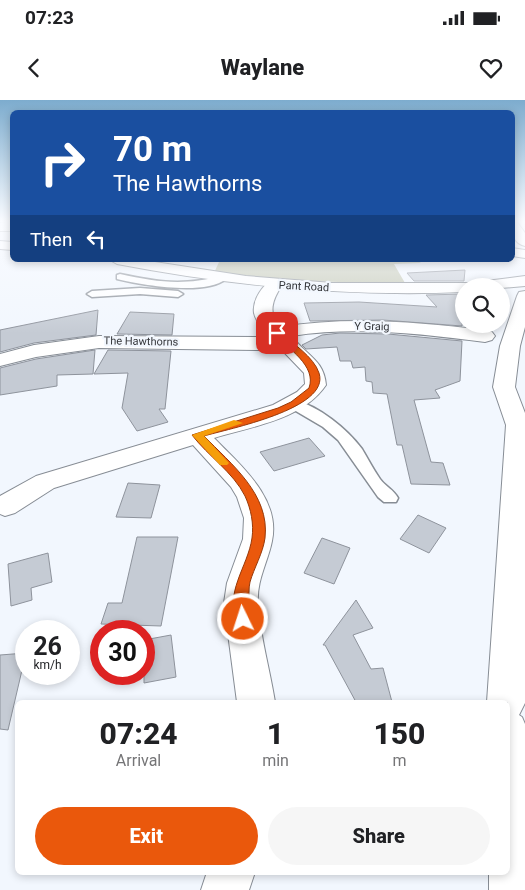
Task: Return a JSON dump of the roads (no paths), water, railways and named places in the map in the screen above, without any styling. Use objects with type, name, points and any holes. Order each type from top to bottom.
[{"type":"street","name":"Pant Road","points":[[127,262],[221,279],[274,285],[364,289],[455,287]]},
{"type":"street","points":[[510,283],[525,281]]},
{"type":"street","points":[[5,506],[46,482],[294,404],[313,389],[316,381],[315,373],[309,364],[267,323],[263,314],[263,306],[274,285]]},
{"type":"street","points":[[506,700],[518,425],[504,387],[510,346],[525,296]]},
{"type":"street","name":"Y Graig","points":[[281,337],[326,325],[455,330]]},
{"type":"street","name":"The Hawthorns","points":[[0,360],[45,348],[105,340],[264,344],[281,337]]},
{"type":"street","points":[[197,435],[241,481],[251,497],[258,518],[258,539],[243,583],[240,603],[256,700]]},
{"type":"street","points":[[510,795],[513,890]]},
{"type":"street","points":[[225,890],[230,875]]},
{"type":"lane","points":[[120,277],[160,285],[202,284],[221,279]]},
{"type":"lane","points":[[140,292],[160,285]]},
{"type":"lane","points":[[92,294],[140,292],[178,294]]},
{"type":"lane","points":[[294,404],[320,419],[342,435],[356,452],[376,488],[390,498]]}]
